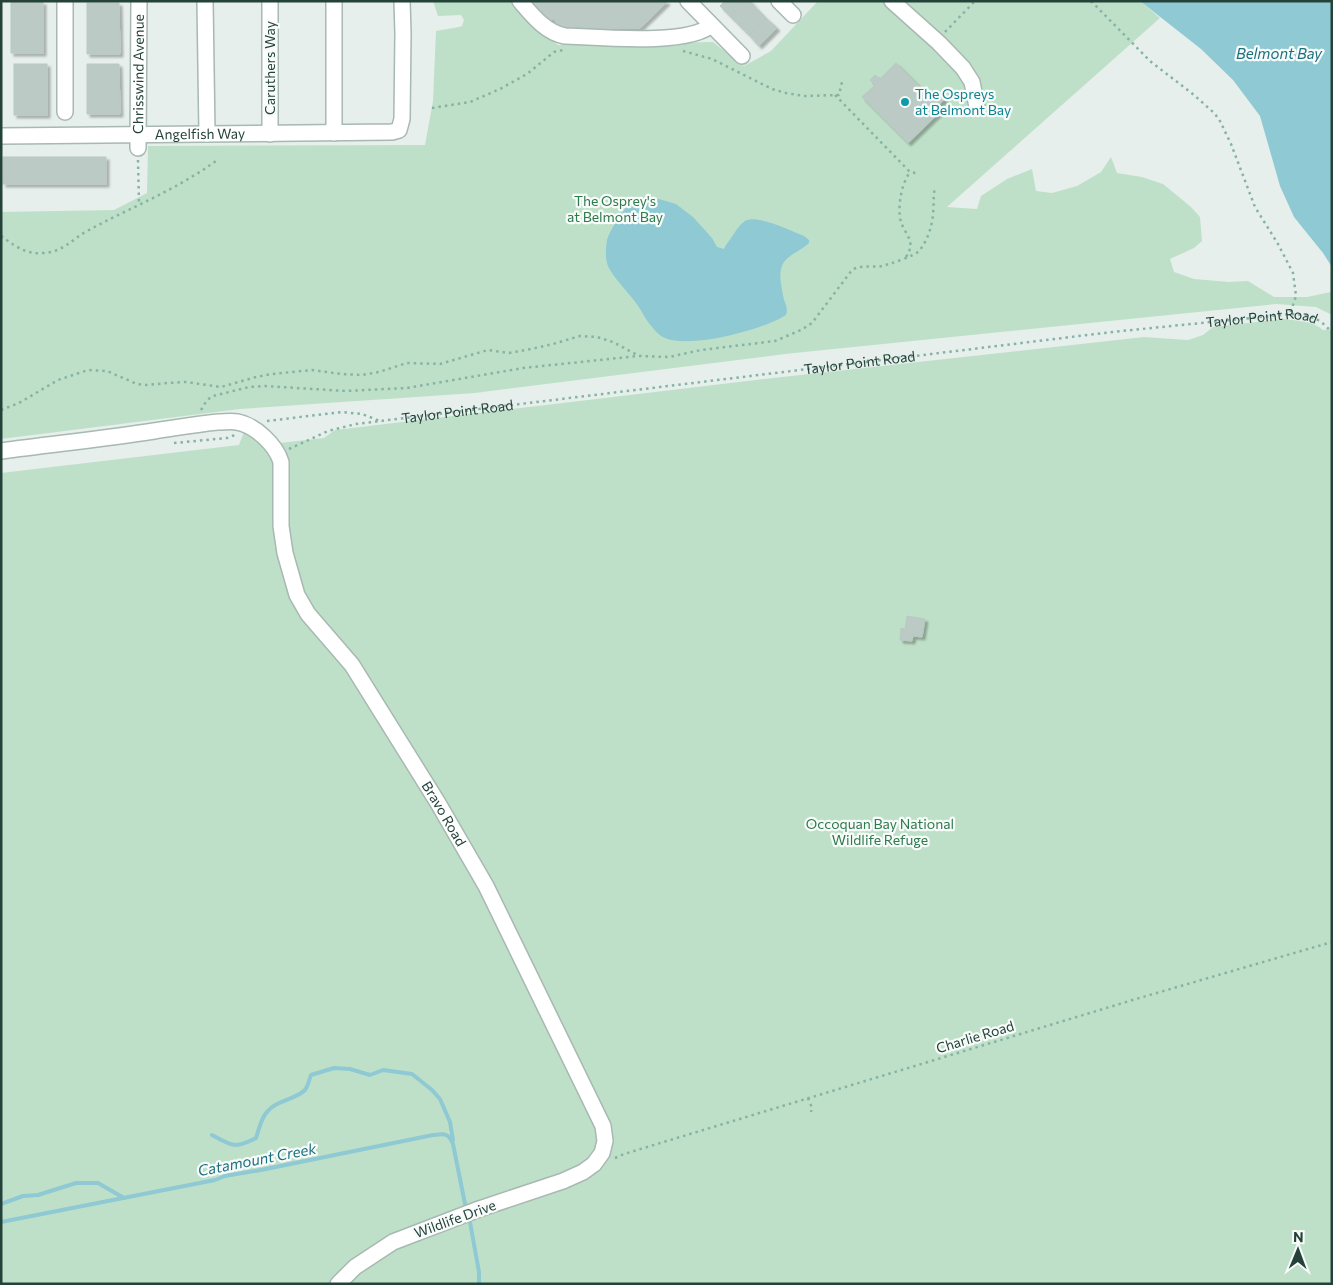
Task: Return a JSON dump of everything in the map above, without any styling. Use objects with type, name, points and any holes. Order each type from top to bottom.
[{"type":"street","points":[[65,1],[65,112]]},
{"type":"street","name":"Chrisswind Avenue","points":[[138,142],[139,1]]},
{"type":"street","points":[[205,1],[207,134]]},
{"type":"street","name":"Caruthers Way","points":[[270,1],[270,134]]},
{"type":"street","points":[[334,1],[334,133]]},
{"type":"street","name":"Angelfish Way","points":[[1,136],[138,142],[207,134],[386,133],[398,130],[402,119],[402,1]]},
{"type":"street","points":[[520,1],[543,25],[555,34],[565,36],[665,38],[703,31],[711,25]]},
{"type":"street","points":[[779,1],[793,15]]},
{"type":"street","points":[[892,1],[957,60],[968,74],[973,85],[978,107]]},
{"type":"street","points":[[689,2],[742,56]]},
{"type":"street","points":[[1,451],[198,424],[232,422],[244,424],[252,428],[265,438],[279,455]]},
{"type":"street","name":"Bravo Road","points":[[279,455],[282,470],[281,526],[283,544],[297,595],[308,614],[352,664],[438,803],[493,900],[603,1126],[605,1141],[602,1153],[594,1164],[583,1172]]},
{"type":"street","name":"Wildlife Drive","points":[[338,1284],[354,1267],[393,1242],[479,1209],[563,1181],[583,1172]]},
{"type":"path","points":[[936,41],[976,1]]},
{"type":"path","points":[[1091,1],[1150,61],[1194,95],[1219,119],[1231,144],[1255,207],[1283,252],[1293,273],[1296,296],[1290,314]]},
{"type":"path","points":[[432,108],[470,102],[500,89],[528,74],[554,52],[564,50]]},
{"type":"path","points":[[682,50],[712,59],[772,89],[786,93],[804,96],[839,95],[842,82]]},
{"type":"path","points":[[834,95],[910,172],[916,173]]},
{"type":"path","points":[[138,142],[139,205]]},
{"type":"path","points":[[1,236],[15,246],[27,251],[39,254],[52,252],[193,176],[219,159]]},
{"type":"path","points":[[905,258],[910,251],[911,245],[900,217],[900,202],[910,172]]},
{"type":"path","points":[[198,424],[202,408],[207,400],[214,396],[249,387],[265,386],[345,391],[407,388],[523,368],[639,356],[670,357],[702,350],[774,341],[801,330],[812,323],[852,270],[857,267],[881,266],[899,261],[920,251],[932,228],[935,187]]},
{"type":"path","name":"Taylor Point Road","points":[[279,455],[328,431],[356,424],[1102,333],[1302,314],[1324,323],[1332,333]]},
{"type":"path","points":[[1,410],[19,403],[58,380],[88,370],[107,371],[136,384],[186,382],[221,388],[272,374],[312,370],[362,375],[407,363],[440,364],[488,350],[509,353],[580,336],[597,337],[613,342],[639,356]]},
{"type":"path","name":"Taylor Point Road","points":[[261,422],[342,412],[362,414],[381,421]]},
{"type":"path","name":"Charlie Road","points":[[624,1154],[1332,942]]},
{"type":"path","points":[[808,1098],[812,1108],[811,1112]]},
{"type":"green space","name":"The Osprey's at Belmont Bay","points":[[433,1],[516,1],[541,33],[558,45],[713,42],[744,66],[771,51],[818,1],[1140,1],[1160,18],[947,207],[977,209],[981,196],[1007,179],[1032,169],[1036,191],[1052,193],[1077,186],[1101,172],[1111,157],[1117,173],[1142,177],[1163,184],[1200,217],[1202,241],[1194,248],[1170,259],[1174,272],[1194,279],[1229,282],[1248,281],[1274,297],[1307,297],[1331,292],[1332,315],[1316,307],[1276,304],[785,354],[475,393],[240,409],[1,439],[1,212],[114,210],[147,193],[148,146],[425,145],[433,101],[436,31],[462,26],[464,20],[461,15],[438,16]]},
{"type":"green space","name":"Occoquan Bay National Wildlife Refuge","points":[[1284,319],[1310,323],[1323,330],[1332,329],[1332,1284],[1,1284],[1,473],[239,445],[245,429],[262,445],[324,438],[335,430],[764,379],[1144,337],[1188,340],[1203,335],[1213,327]]},
{"type":"water","name":"Belmont Bay","points":[[1140,1],[1332,1],[1332,267],[1294,217],[1280,186],[1260,116],[1233,80],[1201,49]]},
{"type":"water","points":[[642,197],[676,204],[693,217],[712,238],[717,247],[724,249],[740,225],[750,219],[766,221],[804,236],[809,240],[809,243],[789,257],[782,266],[781,281],[787,311],[786,315],[744,332],[708,340],[676,341],[658,334],[611,272],[606,257],[607,240],[615,224],[631,202]]},
{"type":"building","points":[[528,1],[667,2],[640,28],[562,28],[553,19],[549,22]]},
{"type":"building","points":[[725,1],[745,1],[730,16],[720,6]]},
{"type":"building","points":[[745,1],[750,1],[757,9],[740,26],[730,16]]},
{"type":"building","points":[[11,2],[43,2],[43,53],[11,53]]},
{"type":"building","points":[[87,3],[119,3],[120,54],[87,54]]},
{"type":"building","points":[[757,9],[766,18],[749,35],[740,26]]},
{"type":"building","points":[[766,18],[777,28],[759,46],[749,35]]},
{"type":"building","name":"The Ospreys at Belmont Bay","points":[[896,63],[931,98],[937,91],[945,99],[939,105],[943,109],[908,143],[862,97],[875,85],[870,80],[875,75],[880,79]]},
{"type":"building","points":[[14,64],[47,64],[47,115],[14,115]]},
{"type":"building","points":[[87,64],[119,64],[120,114],[87,114]]},
{"type":"building","points":[[3,157],[106,157],[106,184],[3,184]]},
{"type":"building","points":[[907,616],[925,619],[922,637],[913,636],[912,641],[900,640],[901,628],[905,629]]},
{"type":"waterway","points":[[212,1135],[234,1145],[243,1144],[256,1138],[263,1117],[271,1108],[305,1090],[311,1075],[334,1068],[350,1069],[370,1075],[383,1070],[412,1074],[440,1099],[450,1122],[453,1140]]},
{"type":"waterway","name":"Catamount Creek","points":[[1,1222],[440,1134],[447,1136],[453,1144],[465,1204]]},
{"type":"waterway","points":[[1,1204],[23,1196],[38,1195],[76,1183],[98,1183],[124,1198]]},
{"type":"waterway","name":"Catamount Creek","points":[[470,1222],[479,1272],[479,1284]]},
{"type":"place","name":"The Ospreys at Belmont Bay","points":[[905,102]]}]
